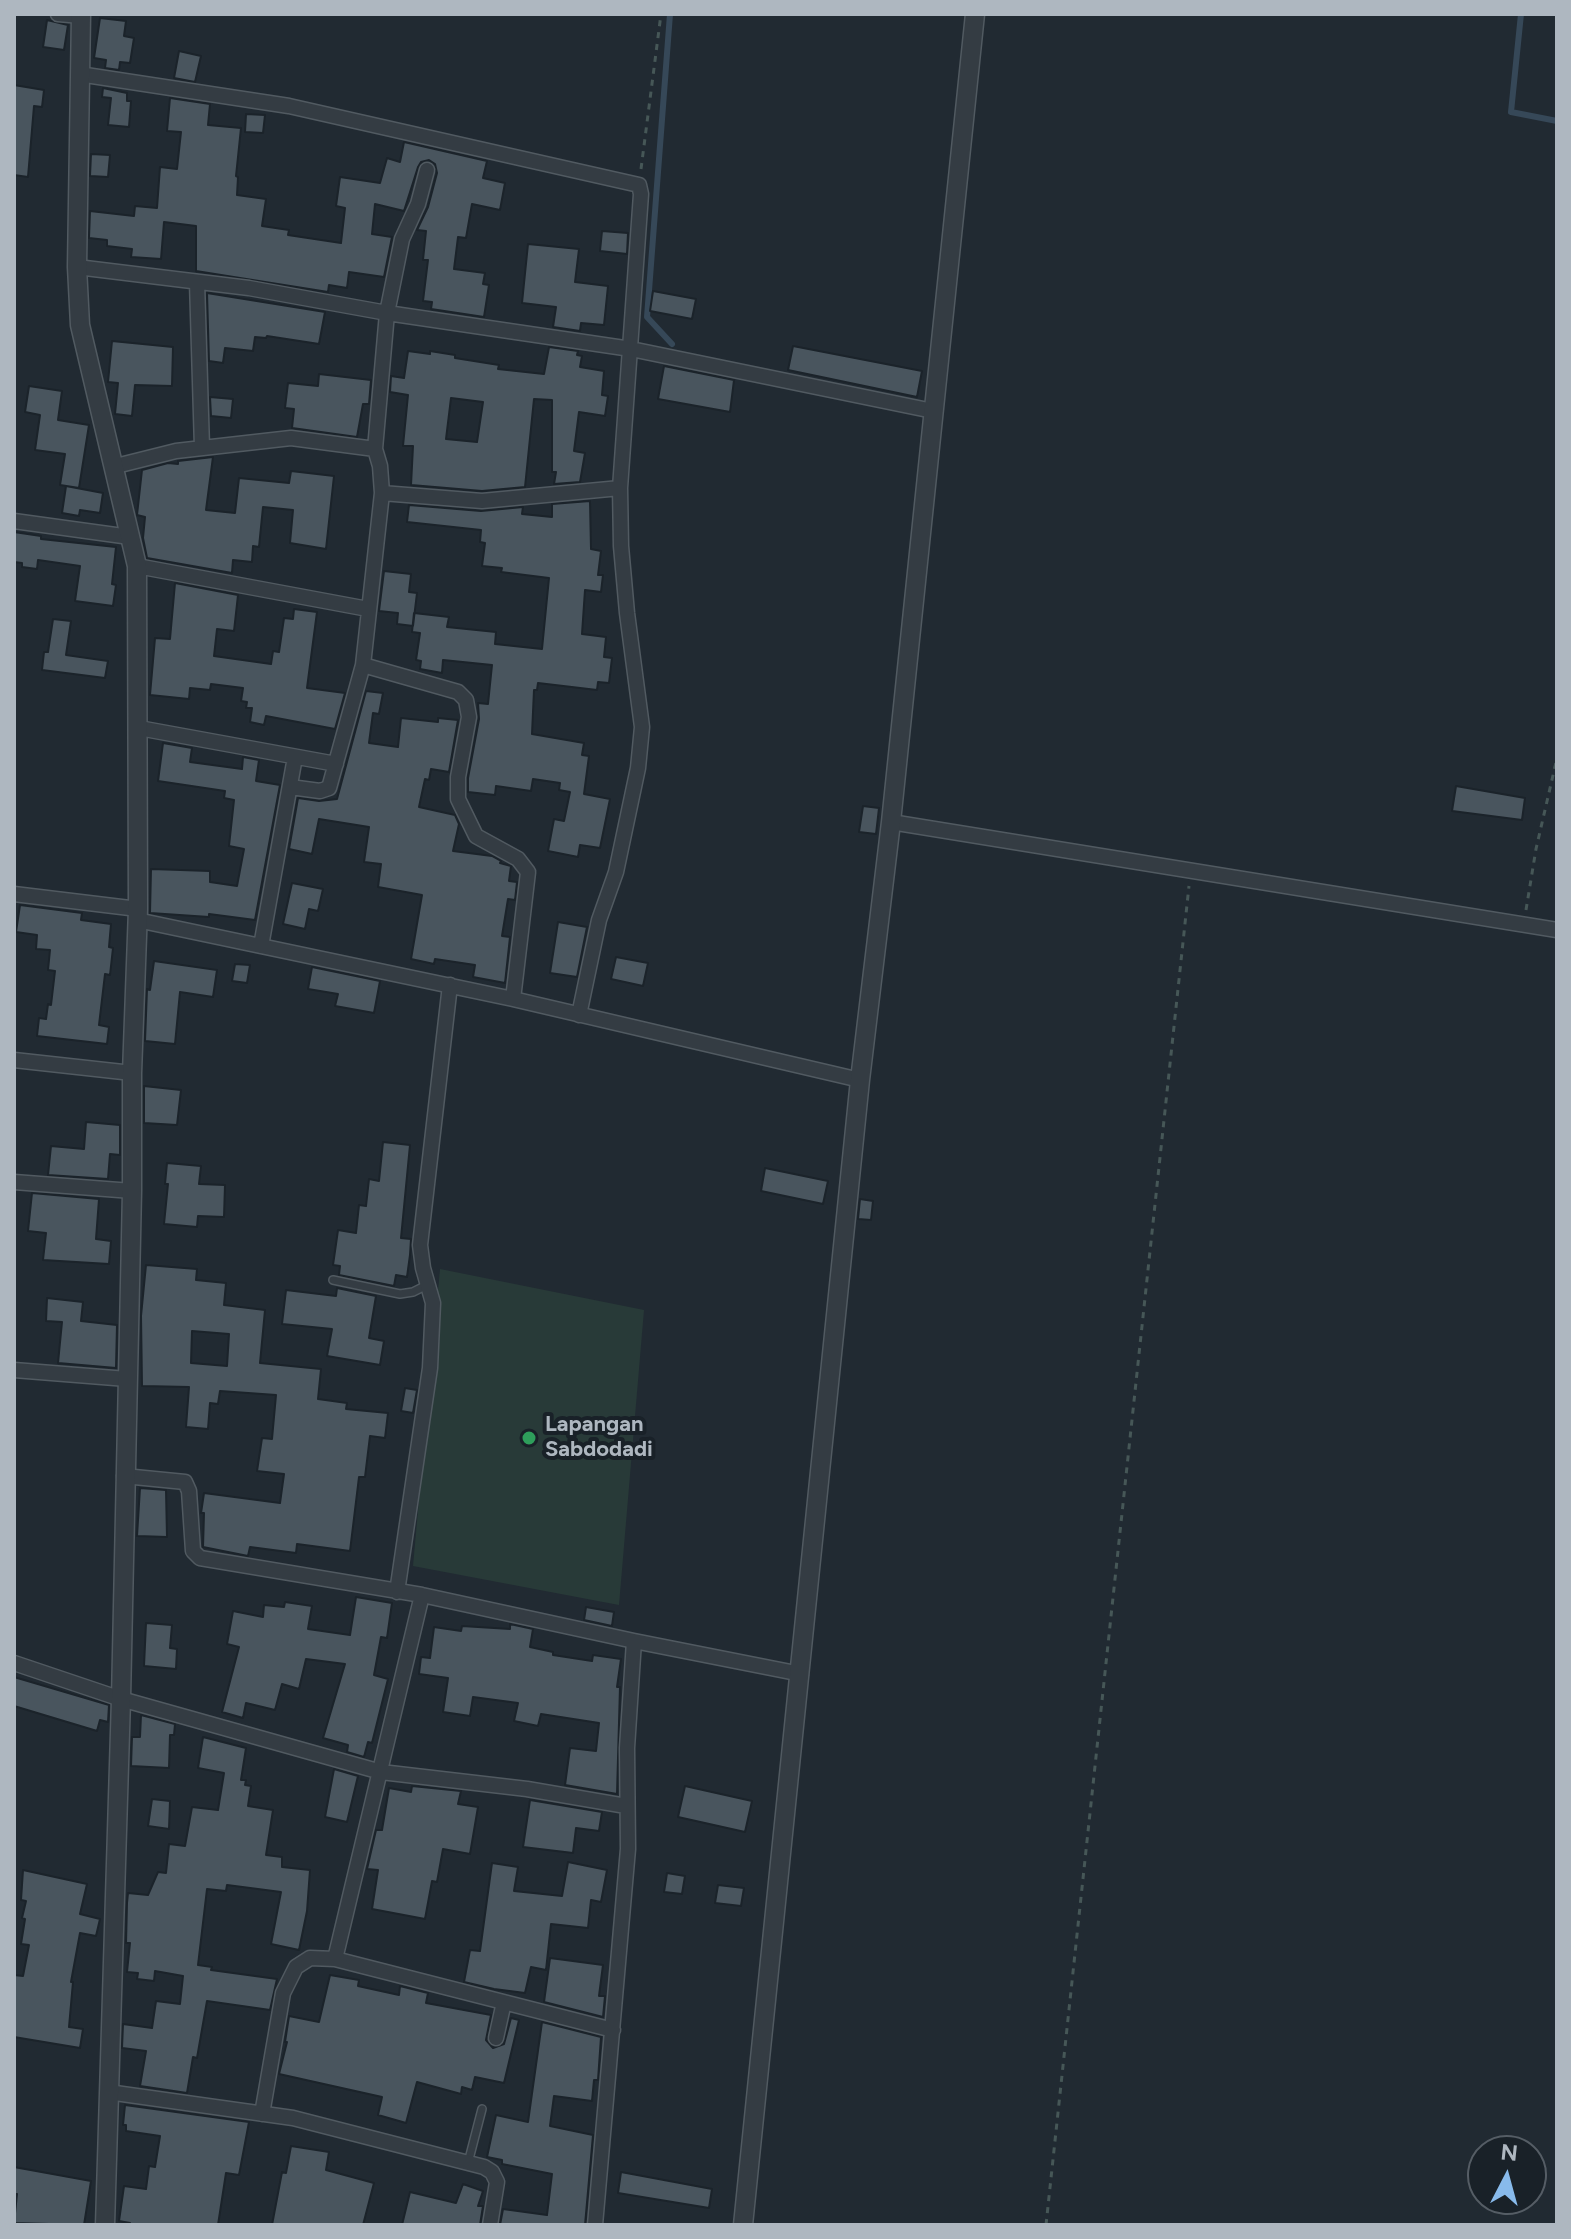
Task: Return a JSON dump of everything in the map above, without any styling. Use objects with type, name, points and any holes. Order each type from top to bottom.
[{"type":"street","points":[[58,14],[81,15],[77,267],[80,325],[116,466],[137,566],[139,728],[132,1191],[105,2225]]},
{"type":"street","points":[[743,2225],[860,1080],[891,822],[975,14]]},
{"type":"street","points":[[79,74],[289,106],[639,185],[641,194],[620,488],[626,600],[642,727],[638,768],[616,872],[599,920],[579,1015]]},
{"type":"street","points":[[290,787],[326,790],[331,784],[363,665],[382,493],[375,449],[387,313],[396,261],[407,225],[418,204],[427,170]]},
{"type":"street","points":[[77,267],[249,288],[387,313],[631,349],[933,411]]},
{"type":"street","points":[[197,282],[202,448]]},
{"type":"street","points":[[116,466],[176,451],[291,438],[375,449]]},
{"type":"street","points":[[382,493],[482,501],[620,488]]},
{"type":"street","points":[[14,521],[130,537]]},
{"type":"street","points":[[137,566],[368,609]]},
{"type":"street","points":[[363,665],[458,692],[466,700],[469,717],[458,777],[458,799],[476,836],[518,859],[528,872],[513,999]]},
{"type":"street","points":[[139,728],[336,764]]},
{"type":"street","points":[[261,946],[295,757]]},
{"type":"street","points":[[891,822],[1557,930]]},
{"type":"street","points":[[14,894],[137,914],[261,946],[513,999],[860,1080]]},
{"type":"street","points":[[397,1592],[430,1368],[433,1303],[420,1245],[450,985]]},
{"type":"street","points":[[14,1060],[132,1073]]},
{"type":"street","points":[[14,1182],[132,1191]]},
{"type":"street","points":[[14,1370],[127,1379]]},
{"type":"street","points":[[124,1476],[185,1482],[189,1491],[193,1551],[200,1558],[422,1595],[801,1674]]},
{"type":"street","points":[[335,1959],[422,1595]]},
{"type":"street","points":[[595,2225],[628,1849],[627,1748],[634,1641]]},
{"type":"street","points":[[14,1663],[121,1699],[381,1772],[527,1789],[626,1806]]},
{"type":"street","points":[[262,2114],[283,1993],[296,1967],[310,1958],[335,1959],[613,2030]]},
{"type":"street","points":[[496,2038],[504,2002]]},
{"type":"street","points":[[108,2092],[293,2118],[489,2169],[497,2182],[490,2225]]},
{"type":"lane","points":[[333,1280],[400,1294],[429,1284]]},
{"type":"lane","points":[[468,2163],[482,2109]]},
{"type":"path","points":[[639,185],[661,14]]},
{"type":"path","points":[[1523,925],[1536,849],[1557,758]]},
{"type":"path","points":[[1046,2225],[1191,870]]},
{"type":"shaded area","name":"Lapangan Sabdodadi","points":[[440,1269],[644,1310],[619,1605],[413,1566]]},
{"type":"building","points":[[100,18],[126,21],[124,36],[134,38],[130,63],[120,62],[119,70],[105,68],[106,60],[94,58]]},
{"type":"building","points":[[47,20],[68,25],[64,50],[43,47]]},
{"type":"building","points":[[179,51],[201,56],[195,82],[174,78]]},
{"type":"building","points":[[14,85],[44,90],[42,107],[34,106],[28,177],[14,175]]},
{"type":"building","points":[[103,88],[127,93],[127,101],[131,101],[129,127],[108,125],[111,98],[102,97]]},
{"type":"building","points":[[170,98],[210,104],[208,125],[241,128],[237,195],[266,199],[262,226],[289,230],[288,235],[341,243],[345,208],[336,206],[340,177],[380,183],[387,158],[400,162],[404,142],[487,161],[483,178],[505,183],[500,210],[472,204],[466,238],[458,237],[454,269],[485,273],[483,284],[489,285],[484,317],[431,309],[432,302],[423,301],[428,260],[423,260],[426,231],[417,230],[428,207],[437,173],[435,164],[429,160],[421,162],[418,167],[404,211],[375,204],[372,234],[392,237],[384,277],[349,272],[347,288],[329,285],[328,292],[196,271],[196,226],[164,222],[161,259],[131,257],[132,249],[107,246],[107,240],[89,238],[90,211],[134,216],[135,206],[157,208],[160,167],[177,169],[181,132],[167,131]]},
{"type":"building","points":[[246,114],[265,115],[263,133],[245,132]]},
{"type":"building","points":[[91,154],[110,155],[108,177],[90,176]]},
{"type":"building","points":[[602,231],[628,233],[627,254],[600,251]]},
{"type":"building","points":[[528,244],[579,249],[575,282],[608,286],[604,325],[581,323],[580,331],[553,327],[556,307],[522,303]]},
{"type":"building","points":[[653,291],[696,299],[692,319],[650,311]]},
{"type":"building","points":[[207,293],[325,312],[319,344],[255,337],[253,351],[225,348],[223,363],[209,361]]},
{"type":"building","points":[[112,341],[173,347],[172,386],[135,385],[132,416],[115,414],[118,383],[108,382]]},
{"type":"building","points":[[793,346],[922,371],[917,397],[788,370]]},
{"type":"building","points":[[549,347],[578,351],[577,355],[582,356],[580,367],[604,371],[602,395],[608,396],[605,416],[579,412],[574,451],[585,453],[580,482],[554,484],[552,400],[534,399],[525,487],[482,491],[411,485],[413,446],[403,446],[408,395],[390,392],[391,376],[404,378],[408,351],[455,355],[455,358],[499,365],[498,369],[544,374]],"holes":[[[451,398],[483,402],[477,442],[446,439]]]},
{"type":"building","points":[[664,366],[734,380],[730,412],[658,399]]},
{"type":"building","points":[[319,374],[371,380],[369,404],[363,404],[357,437],[292,428],[294,409],[285,408],[288,383],[318,386]]},
{"type":"building","points":[[29,386],[62,391],[58,420],[89,425],[79,488],[60,485],[65,454],[35,450],[40,415],[25,412]]},
{"type":"building","points":[[210,397],[233,399],[231,418],[211,416]]},
{"type":"building","points":[[213,457],[206,510],[235,513],[239,478],[289,483],[291,471],[334,476],[326,549],[290,543],[293,510],[263,507],[259,547],[253,546],[252,562],[233,560],[232,573],[147,558],[143,538],[145,517],[137,515],[142,470]]},
{"type":"building","points":[[66,486],[103,493],[100,513],[80,510],[79,516],[62,513]]},
{"type":"building","points":[[590,501],[591,549],[601,551],[598,575],[603,575],[601,592],[585,590],[582,634],[606,637],[604,657],[612,658],[609,683],[598,682],[597,690],[538,683],[537,690],[534,690],[532,734],[584,743],[582,755],[589,756],[584,794],[610,799],[600,848],[580,845],[578,857],[548,851],[554,819],[564,821],[570,792],[559,790],[560,783],[533,779],[531,791],[496,786],[495,795],[468,792],[479,719],[478,703],[488,704],[492,665],[443,660],[442,673],[420,669],[421,661],[416,660],[420,633],[412,632],[414,613],[449,617],[447,627],[496,632],[495,644],[542,649],[549,578],[501,572],[502,568],[482,566],[485,543],[480,542],[481,530],[407,522],[409,505],[481,511],[523,507],[522,514],[552,517],[552,504]]},
{"type":"building","points":[[14,532],[41,536],[41,539],[116,547],[113,606],[75,601],[80,566],[38,560],[37,569],[22,567],[22,563],[14,562]]},
{"type":"building","points":[[384,571],[411,574],[409,592],[417,593],[413,626],[397,624],[398,613],[379,611]]},
{"type":"building","points":[[175,583],[238,595],[234,631],[217,629],[214,656],[271,664],[273,651],[279,652],[284,618],[293,619],[294,609],[317,612],[307,688],[345,693],[335,729],[266,716],[264,725],[250,722],[252,708],[246,708],[247,702],[241,701],[243,688],[211,684],[210,690],[190,688],[189,699],[150,695],[155,638],[170,639]]},
{"type":"building","points":[[53,619],[71,621],[66,655],[108,661],[105,678],[42,670]]},
{"type":"building","points":[[366,691],[383,693],[379,714],[373,713],[369,743],[398,747],[401,718],[438,722],[438,718],[458,720],[449,772],[431,769],[429,780],[425,779],[419,807],[455,815],[459,824],[453,851],[492,856],[500,863],[511,866],[509,881],[517,882],[515,900],[508,899],[502,936],[510,937],[505,983],[473,977],[475,965],[435,959],[434,964],[411,959],[422,895],[378,887],[381,864],[364,862],[369,827],[319,819],[312,854],[289,849],[298,798],[319,801],[337,799]]},
{"type":"building","points":[[163,743],[192,748],[190,762],[242,769],[243,757],[259,760],[256,781],[280,785],[255,920],[209,914],[209,917],[150,913],[151,869],[210,871],[210,882],[237,886],[244,849],[229,846],[234,800],[224,798],[225,791],[158,781]]},
{"type":"building","points":[[1456,786],[1525,798],[1522,820],[1452,811]]},
{"type":"building","points":[[863,806],[879,808],[876,834],[859,832]]},
{"type":"building","points":[[292,883],[323,889],[318,911],[309,909],[305,929],[283,924]]},
{"type":"building","points":[[20,905],[82,913],[81,920],[111,924],[109,947],[113,948],[110,975],[105,974],[99,1025],[109,1027],[107,1044],[37,1036],[39,1018],[46,1019],[48,1004],[51,1005],[55,971],[48,970],[50,950],[36,949],[37,935],[16,932]]},
{"type":"building","points":[[558,922],[587,927],[577,977],[550,973]]},
{"type":"building","points":[[616,957],[648,963],[643,986],[611,979]]},
{"type":"building","points":[[154,961],[217,970],[213,997],[180,992],[175,1044],[145,1041],[147,989],[150,990]]},
{"type":"building","points":[[235,964],[250,965],[247,983],[232,981]]},
{"type":"building","points":[[312,967],[380,981],[374,1013],[335,1006],[338,994],[308,989]]},
{"type":"building","points":[[144,1086],[181,1090],[177,1125],[144,1123]]},
{"type":"building","points":[[86,1122],[120,1125],[120,1155],[110,1154],[108,1179],[48,1175],[51,1146],[84,1149]]},
{"type":"building","points":[[383,1142],[410,1145],[401,1238],[411,1239],[410,1255],[407,1277],[396,1275],[394,1286],[339,1275],[340,1266],[333,1265],[338,1230],[356,1233],[359,1205],[366,1206],[369,1179],[379,1181]]},
{"type":"building","points":[[167,1163],[201,1166],[199,1184],[225,1185],[224,1217],[198,1216],[197,1227],[164,1224]]},
{"type":"building","points":[[765,1168],[828,1181],[823,1204],[761,1191]]},
{"type":"building","points":[[32,1193],[99,1199],[96,1239],[111,1241],[109,1264],[43,1260],[46,1233],[28,1231]]},
{"type":"building","points":[[860,1199],[873,1201],[871,1220],[858,1219]]},
{"type":"building","points":[[146,1265],[197,1269],[196,1280],[226,1283],[224,1305],[265,1310],[260,1363],[321,1369],[318,1399],[347,1403],[346,1409],[388,1413],[385,1438],[370,1436],[365,1477],[359,1477],[350,1551],[297,1544],[296,1553],[250,1547],[248,1556],[203,1547],[204,1513],[201,1513],[204,1493],[280,1503],[284,1474],[257,1471],[262,1438],[272,1439],[276,1395],[220,1391],[218,1404],[210,1403],[208,1429],[186,1427],[189,1387],[142,1386],[141,1316]],"holes":[[[192,1331],[229,1334],[227,1366],[191,1363]]]},
{"type":"building","points":[[337,1288],[376,1296],[369,1338],[384,1341],[380,1365],[327,1356],[332,1329],[282,1324],[286,1290],[336,1296]]},
{"type":"building","points":[[47,1298],[83,1302],[81,1321],[117,1325],[116,1368],[58,1363],[62,1322],[46,1321]]},
{"type":"building","points":[[405,1388],[417,1390],[413,1413],[401,1411]]},
{"type":"building","points":[[140,1488],[166,1490],[167,1537],[137,1536]]},
{"type":"building","points":[[356,1597],[392,1603],[387,1638],[381,1637],[374,1675],[388,1679],[372,1743],[368,1742],[364,1757],[347,1752],[348,1745],[323,1738],[345,1664],[306,1659],[299,1689],[282,1684],[275,1710],[246,1703],[243,1718],[222,1712],[239,1647],[227,1644],[233,1611],[263,1617],[264,1605],[284,1607],[285,1602],[312,1606],[308,1629],[350,1635]]},
{"type":"building","points":[[586,1607],[614,1612],[612,1626],[584,1620]]},
{"type":"building","points":[[146,1623],[172,1625],[170,1648],[177,1649],[176,1669],[144,1666]]},
{"type":"building","points":[[510,1624],[533,1629],[530,1647],[553,1652],[553,1655],[592,1661],[593,1655],[621,1659],[617,1687],[620,1687],[617,1794],[565,1785],[570,1748],[596,1751],[599,1723],[541,1714],[538,1726],[514,1721],[518,1703],[473,1697],[470,1716],[443,1712],[448,1678],[419,1674],[421,1657],[430,1658],[434,1627],[461,1631],[462,1626],[510,1629]]},
{"type":"building","points":[[14,1677],[109,1705],[108,1722],[100,1720],[97,1731],[14,1706]]},
{"type":"building","points":[[141,1715],[175,1724],[174,1735],[170,1735],[169,1768],[131,1766],[132,1737],[140,1737]]},
{"type":"building","points":[[203,1737],[246,1748],[241,1780],[246,1780],[245,1785],[251,1786],[248,1806],[273,1810],[266,1855],[282,1857],[282,1867],[310,1870],[307,1911],[299,1950],[271,1944],[281,1892],[227,1885],[226,1891],[207,1889],[198,1965],[212,1967],[211,1970],[277,1979],[270,2010],[207,2001],[187,2093],[140,2086],[146,2051],[122,2048],[123,2024],[152,2028],[156,2001],[180,2004],[183,1976],[155,1971],[154,1981],[137,1979],[138,1973],[127,1972],[130,1943],[126,1943],[127,1903],[128,1893],[148,1895],[158,1872],[166,1873],[169,1844],[185,1846],[192,1807],[218,1810],[224,1773],[198,1768]]},
{"type":"building","points":[[334,1769],[358,1776],[347,1822],[325,1817]]},
{"type":"building","points":[[412,1786],[461,1791],[458,1804],[478,1807],[470,1854],[443,1849],[437,1882],[432,1881],[425,1919],[372,1909],[378,1870],[367,1869],[376,1830],[382,1830],[389,1788],[411,1792]]},
{"type":"building","points":[[685,1786],[752,1801],[745,1832],[678,1817]]},
{"type":"building","points":[[152,1799],[170,1801],[169,1829],[148,1826]]},
{"type":"building","points":[[530,1800],[602,1812],[599,1831],[576,1828],[573,1853],[523,1847]]},
{"type":"building","points":[[568,1862],[607,1870],[601,1902],[591,1900],[588,1928],[551,1924],[546,1970],[531,1967],[525,1993],[464,1982],[470,1950],[480,1951],[492,1863],[518,1867],[514,1891],[562,1896]]},
{"type":"building","points":[[23,1870],[87,1884],[80,1914],[100,1919],[96,1936],[80,1933],[71,1982],[69,2027],[83,2029],[80,2048],[14,2037],[14,1975],[23,1976],[29,1945],[21,1944],[26,1901],[21,1900]]},
{"type":"building","points":[[667,1873],[685,1876],[682,1894],[664,1892]]},
{"type":"building","points":[[718,1885],[744,1888],[741,1906],[715,1903]]},
{"type":"building","points":[[550,1958],[603,1965],[599,1996],[605,1996],[603,2017],[544,2002]]},
{"type":"building","points":[[330,1975],[359,1980],[358,1986],[399,1995],[400,1986],[428,1993],[426,2003],[491,2015],[486,2040],[493,2048],[504,2044],[511,2018],[519,2020],[504,2083],[475,2077],[472,2090],[462,2087],[461,2094],[417,2082],[406,2123],[378,2115],[382,2097],[279,2074],[287,2042],[289,2016],[319,2022]]},
{"type":"building","points":[[542,2022],[601,2037],[598,2080],[594,2080],[592,2101],[554,2096],[550,2126],[593,2135],[585,2225],[500,2225],[503,2209],[547,2215],[552,2174],[502,2164],[502,2160],[487,2157],[496,2115],[528,2122]]},
{"type":"building","points":[[125,2105],[249,2122],[239,2175],[226,2173],[218,2225],[130,2225],[119,2221],[124,2186],[146,2189],[149,2166],[155,2167],[160,2136],[126,2131],[126,2125],[123,2125]]},
{"type":"building","points":[[291,2146],[329,2152],[326,2170],[374,2183],[363,2225],[272,2225],[282,2172],[286,2173]]},
{"type":"building","points":[[14,2167],[91,2181],[84,2225],[14,2223],[17,2194],[14,2194]]},
{"type":"building","points":[[621,2172],[712,2189],[709,2208],[618,2193]]},
{"type":"building","points":[[463,2184],[483,2191],[478,2206],[483,2206],[480,2225],[402,2225],[410,2192],[456,2203]]},
{"type":"waterway","points":[[670,14],[647,317],[672,344]]},
{"type":"waterway","points":[[1521,14],[1511,112],[1557,121]]},
{"type":"place","name":"Lapangan Sabdodadi","points":[[529,1438]]}]
